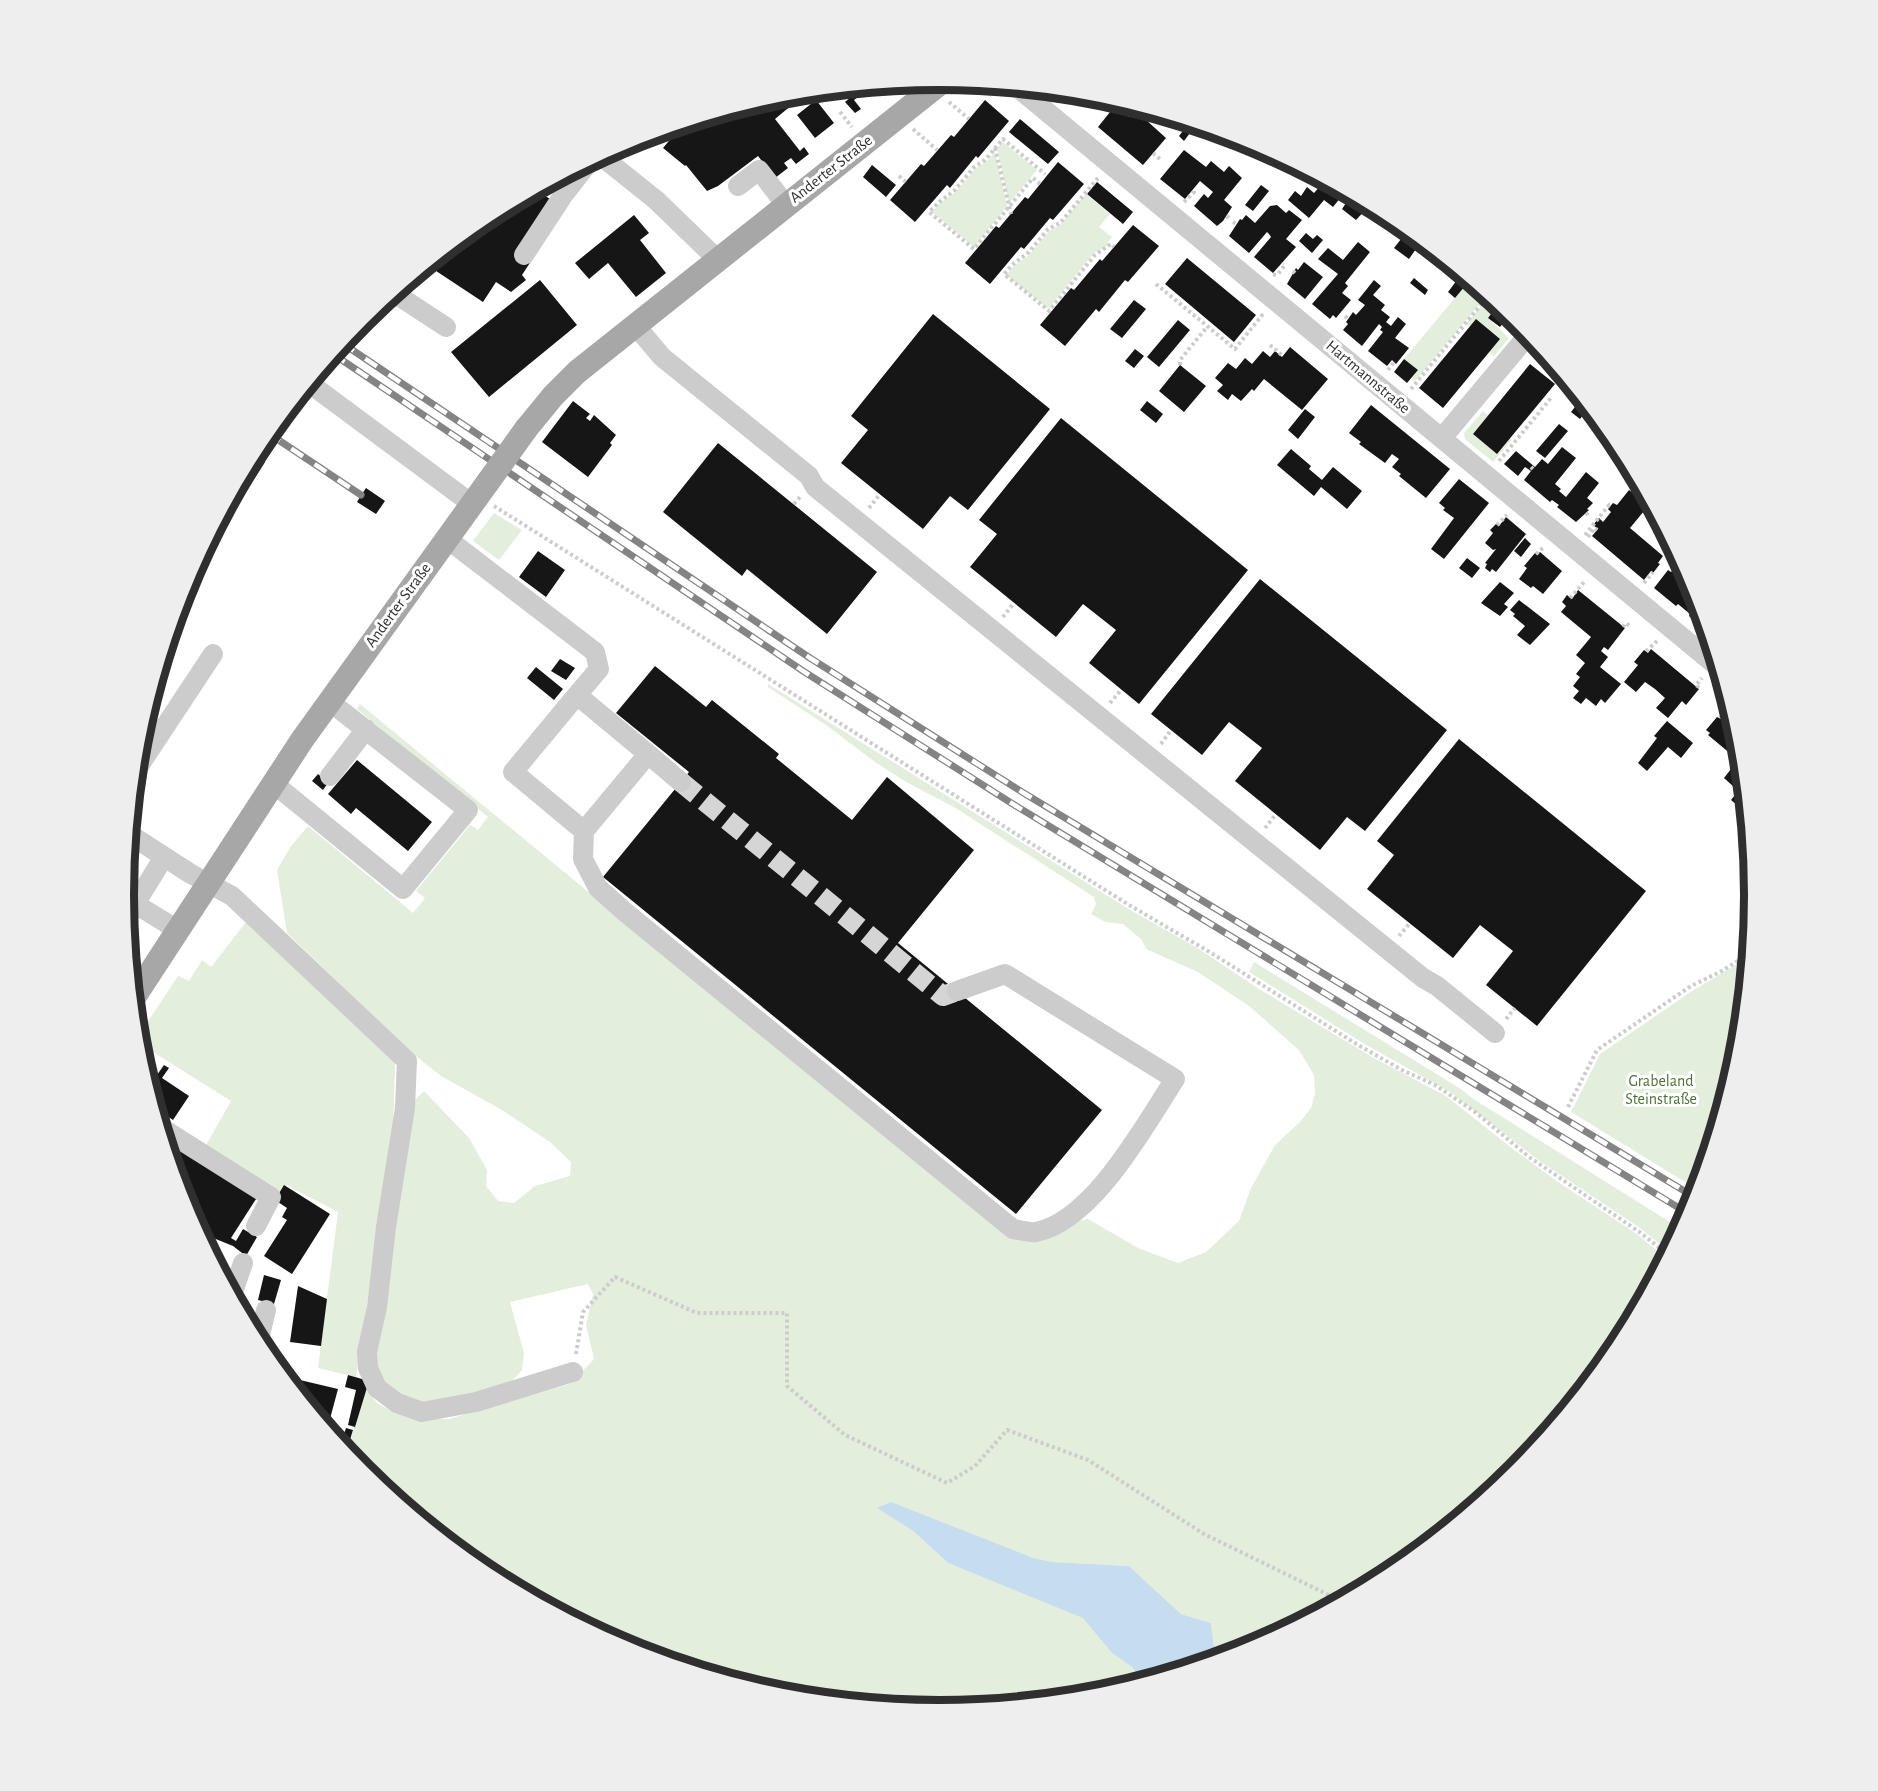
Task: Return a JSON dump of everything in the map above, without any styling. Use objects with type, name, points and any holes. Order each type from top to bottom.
[{"type":"main road","name":"Anderter Straße","points":[[139,990],[329,701],[526,429],[553,396],[577,372],[717,259],[786,205],[943,90]]},
{"type":"street","name":"Hartmannstraße","points":[[1027,95],[1442,438],[1712,671]]},
{"type":"street","points":[[615,158],[717,259]]},
{"type":"street","points":[[738,186],[759,170],[786,205]]},
{"type":"street","points":[[524,255],[579,175]]},
{"type":"street","points":[[400,297],[446,327]]},
{"type":"street","points":[[635,325],[662,357],[809,476],[815,487],[1495,1033]]},
{"type":"street","points":[[1442,438],[1523,341]]},
{"type":"street","points":[[314,387],[472,504]]},
{"type":"street","points":[[446,538],[595,652],[599,669],[513,772],[584,831]]},
{"type":"street","points":[[146,755],[213,654]]},
{"type":"street","points":[[577,695],[681,782]]},
{"type":"street","points":[[273,783],[403,889],[468,810],[329,701]]},
{"type":"street","points":[[330,776],[366,729]]},
{"type":"street","points":[[648,754],[584,831],[583,859],[598,888],[1013,1229],[1035,1232],[1055,1224],[1082,1207],[1105,1184],[1174,1079],[1005,974],[957,991]]},
{"type":"street","points":[[135,838],[191,874],[232,896],[407,1061],[405,1108],[386,1227],[377,1307],[367,1352],[368,1368],[376,1388],[397,1403],[422,1412],[476,1402],[573,1372]]},
{"type":"street","points":[[134,901],[164,857]]},
{"type":"street","points":[[134,909],[178,930]]},
{"type":"street","points":[[169,1132],[271,1197],[256,1226]]},
{"type":"street","points":[[235,1286],[243,1263]]},
{"type":"street","points":[[261,1330],[266,1310]]},
{"type":"path","points":[[946,90],[969,119]]},
{"type":"path","points":[[840,112],[852,127]]},
{"type":"path","points":[[910,127],[937,150]]},
{"type":"path","points":[[1040,184],[1033,178],[974,249],[929,212],[955,190],[974,167],[985,160],[1003,139],[1045,174]]},
{"type":"path","points":[[996,148],[1011,214]]},
{"type":"path","points":[[1153,153],[1160,159]]},
{"type":"path","points":[[1102,172],[1060,224],[1048,229],[1029,252],[1004,274],[1049,311],[1095,255],[1111,244],[1114,247]]},
{"type":"path","points":[[899,176],[906,182]]},
{"type":"path","points":[[1179,203],[1181,200],[1185,203],[1194,192],[1193,190]]},
{"type":"path","points":[[1269,277],[1278,274],[1285,265],[1283,264]]},
{"type":"path","points":[[1080,273],[1085,277]]},
{"type":"path","points":[[1156,284],[1234,349],[1266,311]]},
{"type":"path","points":[[1407,394],[1483,302]]},
{"type":"path","points":[[1180,365],[1180,360],[1208,327]]},
{"type":"path","points":[[1270,345],[1283,356]]},
{"type":"path","points":[[1386,373],[1394,362]]},
{"type":"path","points":[[1494,466],[1551,398]]},
{"type":"path","points":[[472,504],[495,507],[1129,905],[1208,951],[1358,1045],[1402,1070],[1435,1085],[1474,1111],[1529,1157],[1641,1233],[1662,1250]]},
{"type":"path","points":[[1597,530],[1595,528],[1589,535],[1584,534],[1609,505],[1611,506]]},
{"type":"path","points":[[1497,525],[1509,513]]},
{"type":"path","points":[[1536,554],[1546,544]]},
{"type":"path","points":[[1642,586],[1653,572]]},
{"type":"path","points":[[1570,598],[1587,578]]},
{"type":"path","points":[[1623,627],[1626,623],[1631,627]]},
{"type":"path","points":[[1646,651],[1660,638]]},
{"type":"path","points":[[1697,687],[1699,685],[1697,684],[1712,671]]},
{"type":"path","points":[[1720,718],[1723,714]]},
{"type":"path","points":[[1568,1107],[1597,1050],[1691,986],[1742,958]]},
{"type":"path","points":[[573,1372],[583,1312],[615,1277],[697,1313],[787,1313],[787,1386],[846,1435],[947,1483],[975,1466],[1007,1430],[1088,1460],[1204,1534],[1334,1597]]},
{"type":"green space","points":[[1003,142],[1037,170],[1009,203],[997,148]]},
{"type":"green space","points":[[995,152],[1007,206],[974,247],[932,212],[957,191],[975,169]]},
{"type":"green space","points":[[1086,194],[1110,214],[1099,227],[1112,237],[1107,243],[1109,245],[1094,253],[1048,309],[1006,275],[1029,255],[1049,231],[1060,225]]},
{"type":"green space","points":[[1465,286],[1482,301],[1415,381],[1411,379],[1418,370],[1404,359]]},
{"type":"green space","points":[[1483,304],[1493,312],[1488,318],[1509,338],[1494,356],[1489,352],[1500,339],[1476,320],[1470,327],[1466,324]]},
{"type":"green space","points":[[1483,411],[1488,415],[1473,434],[1497,453],[1510,438],[1512,440],[1493,462],[1465,439],[1464,433]]},
{"type":"green space","points":[[494,513],[522,530],[499,560],[473,541]]},
{"type":"green space","points":[[768,684],[1127,908],[1199,949],[1259,989],[1372,1057],[1446,1096],[1513,1149],[1637,1234],[1660,1253],[1637,1298],[1609,1343],[1545,1427],[1509,1465],[1429,1535],[1342,1593],[1295,1618],[1218,1651],[1214,1647],[1211,1623],[1181,1614],[1129,1566],[1053,1562],[1033,1558],[976,1537],[878,1508],[913,1531],[948,1563],[1084,1618],[1112,1653],[1132,1667],[1139,1676],[1096,1686],[992,1699],[939,1701],[886,1699],[782,1686],[731,1674],[631,1640],[583,1618],[536,1593],[449,1535],[408,1501],[349,1444],[369,1381],[370,1394],[377,1403],[395,1413],[414,1419],[449,1419],[570,1384],[594,1359],[586,1325],[593,1294],[588,1284],[510,1302],[524,1353],[522,1370],[510,1383],[429,1406],[395,1399],[368,1361],[414,1101],[424,1091],[469,1138],[487,1170],[486,1186],[498,1201],[514,1203],[535,1186],[570,1176],[571,1162],[550,1142],[502,1110],[441,1076],[412,1053],[287,933],[277,870],[291,846],[308,826],[413,913],[425,898],[416,891],[470,825],[478,830],[488,817],[357,709],[360,704],[1009,1238],[1088,1219],[1138,1248],[1178,1263],[1206,1252],[1239,1221],[1251,1188],[1275,1145],[1300,1122],[1311,1108],[1315,1093],[1314,1075],[1299,1050],[1249,1006],[1198,972],[1146,949],[1142,940],[1123,924],[1105,922],[1091,914],[1096,904],[1094,897],[954,807],[906,782],[768,687]]},
{"type":"green space","points":[[246,922],[395,1063],[393,1131],[356,1377],[318,1368],[338,1212],[286,1185],[279,1193],[205,1147],[231,1101],[148,1049],[144,1027],[178,976],[189,981],[202,960],[211,967]]},
{"type":"green space","name":"Grabeland Steinstraße","points":[[1742,961],[1729,1053],[1717,1104],[1690,1185],[1571,1112],[1600,1054],[1692,991]]},
{"type":"green space","points":[[1254,962],[1461,1089],[1674,1224],[1663,1247],[1640,1228],[1541,1162],[1450,1092],[1368,1046],[1249,972]]},
{"type":"water","points":[[891,1502],[1033,1558],[1053,1562],[1129,1566],[1181,1614],[1211,1623],[1214,1647],[1218,1651],[1139,1676],[1132,1667],[1112,1653],[1083,1618],[948,1563],[913,1531],[877,1508]]},
{"type":"building","points":[[861,94],[854,100],[861,109],[855,113],[845,102],[851,97],[850,95]]},
{"type":"building","points":[[816,100],[834,123],[815,138],[797,115]]},
{"type":"building","points":[[985,100],[1009,121],[978,158],[976,156],[950,188],[947,185],[915,222],[890,200],[921,164],[924,166],[951,135],[954,137]]},
{"type":"building","points":[[794,103],[775,119],[800,151],[804,147],[809,154],[796,164],[791,158],[784,163],[788,168],[775,178],[758,156],[718,186],[707,191],[686,165],[663,148],[673,136],[731,117]]},
{"type":"building","points":[[1112,109],[1129,117],[1132,113],[1141,116],[1166,138],[1143,165],[1098,127]]},
{"type":"building","points":[[1020,119],[1059,152],[1048,164],[1009,132]]},
{"type":"building","points":[[1185,129],[1192,131],[1184,141],[1179,136]]},
{"type":"building","points":[[1184,150],[1206,167],[1211,161],[1224,172],[1229,166],[1242,178],[1224,200],[1232,207],[1217,226],[1194,206],[1204,194],[1208,198],[1213,192],[1200,181],[1185,199],[1160,179]]},
{"type":"building","points":[[1058,162],[1084,184],[1053,220],[1050,218],[1024,249],[1021,247],[990,284],[965,263],[996,226],[999,228],[1025,197],[1028,199]]},
{"type":"building","points":[[872,165],[896,185],[886,197],[863,177]]},
{"type":"building","points":[[1097,182],[1133,212],[1123,224],[1087,194]]},
{"type":"building","points":[[1261,185],[1269,191],[1253,211],[1245,205]]},
{"type":"building","points":[[1320,186],[1341,197],[1333,207],[1324,200],[1309,218],[1288,200],[1295,191],[1301,196],[1307,187],[1314,193]]},
{"type":"building","points":[[543,194],[550,199],[537,252],[522,275],[526,280],[511,292],[496,282],[483,302],[433,269],[491,226]]},
{"type":"building","points":[[1342,200],[1364,212],[1356,220],[1342,209],[1346,203]]},
{"type":"building","points":[[1277,205],[1286,213],[1289,210],[1302,220],[1286,239],[1296,247],[1273,273],[1254,257],[1271,237],[1267,232],[1249,253],[1229,236],[1240,219],[1242,220],[1246,215],[1255,223],[1270,206]]},
{"type":"building","points":[[634,215],[649,233],[640,240],[666,273],[636,297],[608,263],[589,279],[575,263]]},
{"type":"building","points":[[1133,225],[1159,246],[1128,282],[1125,280],[1099,312],[1096,309],[1065,346],[1040,325],[1071,288],[1074,290]]},
{"type":"building","points":[[1306,233],[1313,239],[1317,235],[1323,240],[1312,253],[1299,241]]},
{"type":"building","points":[[1402,237],[1417,247],[1409,259],[1394,248]]},
{"type":"building","points":[[1358,242],[1370,252],[1345,283],[1348,286],[1342,293],[1351,300],[1336,318],[1333,315],[1330,319],[1312,304],[1338,274],[1318,259],[1328,248],[1343,260]]},
{"type":"building","points":[[1187,258],[1256,315],[1234,342],[1165,284]]},
{"type":"building","points":[[1304,262],[1323,277],[1305,299],[1287,284],[1296,268],[1298,270]]},
{"type":"building","points":[[1414,278],[1428,290],[1425,295],[1410,283]]},
{"type":"building","points":[[540,280],[577,325],[489,397],[451,352]]},
{"type":"building","points":[[1374,280],[1381,286],[1373,295],[1385,305],[1381,310],[1390,317],[1386,322],[1391,326],[1398,317],[1406,324],[1395,338],[1409,348],[1396,364],[1392,360],[1387,366],[1368,351],[1383,332],[1379,324],[1362,346],[1343,330],[1353,312],[1356,315],[1365,305],[1358,300]]},
{"type":"building","points":[[1457,280],[1465,286],[1455,298],[1448,292]]},
{"type":"building","points":[[1134,300],[1146,309],[1122,338],[1110,329]]},
{"type":"building","points":[[1493,311],[1504,322],[1500,327],[1488,318]]},
{"type":"building","points":[[933,314],[1050,409],[968,510],[950,496],[923,529],[841,463],[868,430],[851,416]]},
{"type":"building","points":[[1476,319],[1500,339],[1443,408],[1419,388]]},
{"type":"building","points":[[1178,320],[1190,330],[1159,367],[1147,357]]},
{"type":"building","points":[[1290,347],[1328,379],[1302,410],[1264,379],[1241,401],[1232,394],[1228,400],[1217,391],[1223,385],[1215,378],[1228,363],[1236,369],[1245,358],[1252,364],[1263,351],[1270,357],[1275,351],[1282,357]]},
{"type":"building","points":[[1135,349],[1144,356],[1134,368],[1125,361]]},
{"type":"building","points":[[1404,359],[1418,370],[1407,383],[1394,372]]},
{"type":"building","points":[[1530,364],[1555,384],[1497,454],[1473,434]]},
{"type":"building","points":[[1180,365],[1206,386],[1184,412],[1159,391]]},
{"type":"building","points":[[573,401],[590,414],[586,418],[590,421],[594,415],[616,435],[610,443],[612,445],[588,477],[542,442]]},
{"type":"building","points":[[1147,401],[1163,414],[1156,423],[1140,410]]},
{"type":"building","points":[[1577,404],[1584,413],[1580,419],[1571,412]]},
{"type":"building","points":[[1371,405],[1450,469],[1426,498],[1399,476],[1401,474],[1392,467],[1399,459],[1392,454],[1385,463],[1359,444],[1361,442],[1349,433]]},
{"type":"building","points":[[1305,409],[1315,417],[1298,439],[1288,430]]},
{"type":"building","points":[[1061,418],[1248,570],[1139,704],[1089,663],[1116,630],[1083,604],[1056,637],[970,567],[997,534],[979,520]]},
{"type":"building","points":[[1559,424],[1568,431],[1545,458],[1536,451]]},
{"type":"building","points":[[718,443],[877,572],[827,634],[747,569],[742,576],[663,512]]},
{"type":"building","points":[[1562,447],[1576,458],[1555,484],[1561,489],[1559,491],[1566,497],[1586,472],[1599,483],[1587,498],[1593,503],[1587,509],[1589,510],[1576,522],[1557,507],[1559,505],[1552,500],[1550,502],[1524,480],[1531,471],[1525,467],[1518,476],[1504,464],[1516,451],[1535,467],[1542,459],[1548,464]]},
{"type":"building","points":[[1291,449],[1311,466],[1309,469],[1322,480],[1333,467],[1362,491],[1347,509],[1321,487],[1314,496],[1277,465]]},
{"type":"building","points":[[262,460],[265,462],[223,527]]},
{"type":"building","points":[[1459,479],[1489,503],[1444,559],[1431,549],[1454,518],[1443,510],[1445,508],[1439,503]]},
{"type":"building","points":[[366,488],[385,501],[376,514],[357,502]]},
{"type":"building","points":[[1629,490],[1640,498],[1645,509],[1630,528],[1663,556],[1653,573],[1651,571],[1644,580],[1592,536],[1598,529],[1593,525],[1599,518],[1603,522],[1611,512],[1608,509],[1613,503],[1617,505]]},
{"type":"building","points":[[1506,517],[1526,534],[1496,572],[1492,569],[1490,572],[1485,568],[1487,564],[1485,563],[1496,549],[1493,550],[1485,543],[1493,533],[1490,530],[1496,524],[1499,526]]},
{"type":"building","points":[[1525,538],[1531,544],[1521,557],[1514,551]]},
{"type":"building","points":[[538,551],[565,570],[546,597],[519,577]]},
{"type":"building","points":[[1540,552],[1562,571],[1543,594],[1519,579],[1527,568],[1524,566],[1535,553],[1537,555]]},
{"type":"building","points":[[1467,558],[1480,568],[1472,578],[1459,568]]},
{"type":"building","points":[[1674,569],[1696,622],[1678,604],[1676,606],[1654,588],[1668,570],[1671,572]]},
{"type":"building","points":[[1260,579],[1447,730],[1365,831],[1347,817],[1320,850],[1235,781],[1262,748],[1229,722],[1202,755],[1151,714]]},
{"type":"building","points":[[1500,582],[1514,593],[1504,604],[1508,607],[1500,616],[1481,603]]},
{"type":"building","points":[[1578,590],[1625,628],[1608,650],[1604,647],[1601,651],[1608,657],[1600,667],[1621,684],[1605,703],[1601,699],[1596,706],[1586,698],[1581,704],[1573,698],[1579,691],[1573,686],[1580,677],[1576,674],[1585,663],[1576,655],[1591,637],[1561,612],[1566,606],[1562,602],[1567,595],[1572,599]]},
{"type":"building","points":[[1519,600],[1550,624],[1530,645],[1517,635],[1525,626],[1513,616],[1515,614],[1510,610]]},
{"type":"building","points":[[1651,649],[1699,689],[1686,705],[1682,701],[1668,718],[1656,708],[1665,698],[1655,689],[1645,682],[1636,692],[1624,682],[1638,665],[1634,662],[1644,650],[1648,653]]},
{"type":"building","points":[[560,659],[575,668],[566,680],[551,671]]},
{"type":"building","points":[[655,666],[706,707],[712,700],[779,754],[776,758],[852,820],[887,777],[974,850],[898,943],[1102,1110],[1016,1214],[603,877],[689,772],[616,713]]},
{"type":"building","points":[[536,667],[563,689],[554,700],[527,678]]},
{"type":"building","points":[[1724,716],[1732,755],[1708,735],[1710,733],[1706,730],[1717,717],[1721,719]]},
{"type":"building","points":[[1667,721],[1693,743],[1681,758],[1668,747],[1647,771],[1638,763],[1657,738],[1654,736]]},
{"type":"building","points":[[1459,739],[1646,891],[1537,1026],[1486,985],[1513,951],[1480,925],[1453,958],[1367,889],[1394,855],[1377,841]]},
{"type":"building","points":[[357,760],[432,822],[408,851],[356,808],[351,814],[328,794]]},
{"type":"building","points":[[1734,765],[1737,783],[1734,787],[1724,778]]},
{"type":"building","points":[[318,774],[328,783],[323,790],[312,781]]},
{"type":"building","points":[[1738,791],[1740,807],[1731,800]]},
{"type":"building","points":[[164,1065],[169,1068],[162,1078],[189,1096],[173,1120],[164,1114],[154,1073],[157,1075]]},
{"type":"building","points":[[173,1145],[258,1196],[231,1238],[236,1241],[243,1229],[257,1237],[246,1256],[233,1246],[210,1237],[195,1204]]},
{"type":"building","points":[[284,1185],[330,1214],[292,1274],[264,1256],[287,1220],[282,1217],[287,1208],[275,1200]]},
{"type":"building","points":[[264,1275],[281,1280],[274,1304],[258,1300]]},
{"type":"building","points":[[298,1286],[327,1299],[321,1346],[290,1342]]},
{"type":"building","points":[[348,1375],[369,1381],[355,1427],[348,1425],[356,1390],[345,1387]]},
{"type":"building","points":[[295,1379],[338,1389],[329,1422]]},
{"type":"building","points":[[346,1428],[353,1430],[349,1444],[343,1437]]},
{"type":"tunnel","points":[[681,782],[943,996],[957,991]]},
{"type":"railway","points":[[349,347],[810,658],[1022,792],[1687,1193]]},
{"type":"railway","points":[[339,358],[803,671],[1016,806],[1681,1209]]},
{"type":"railway","points":[[276,438],[361,495]]}]
